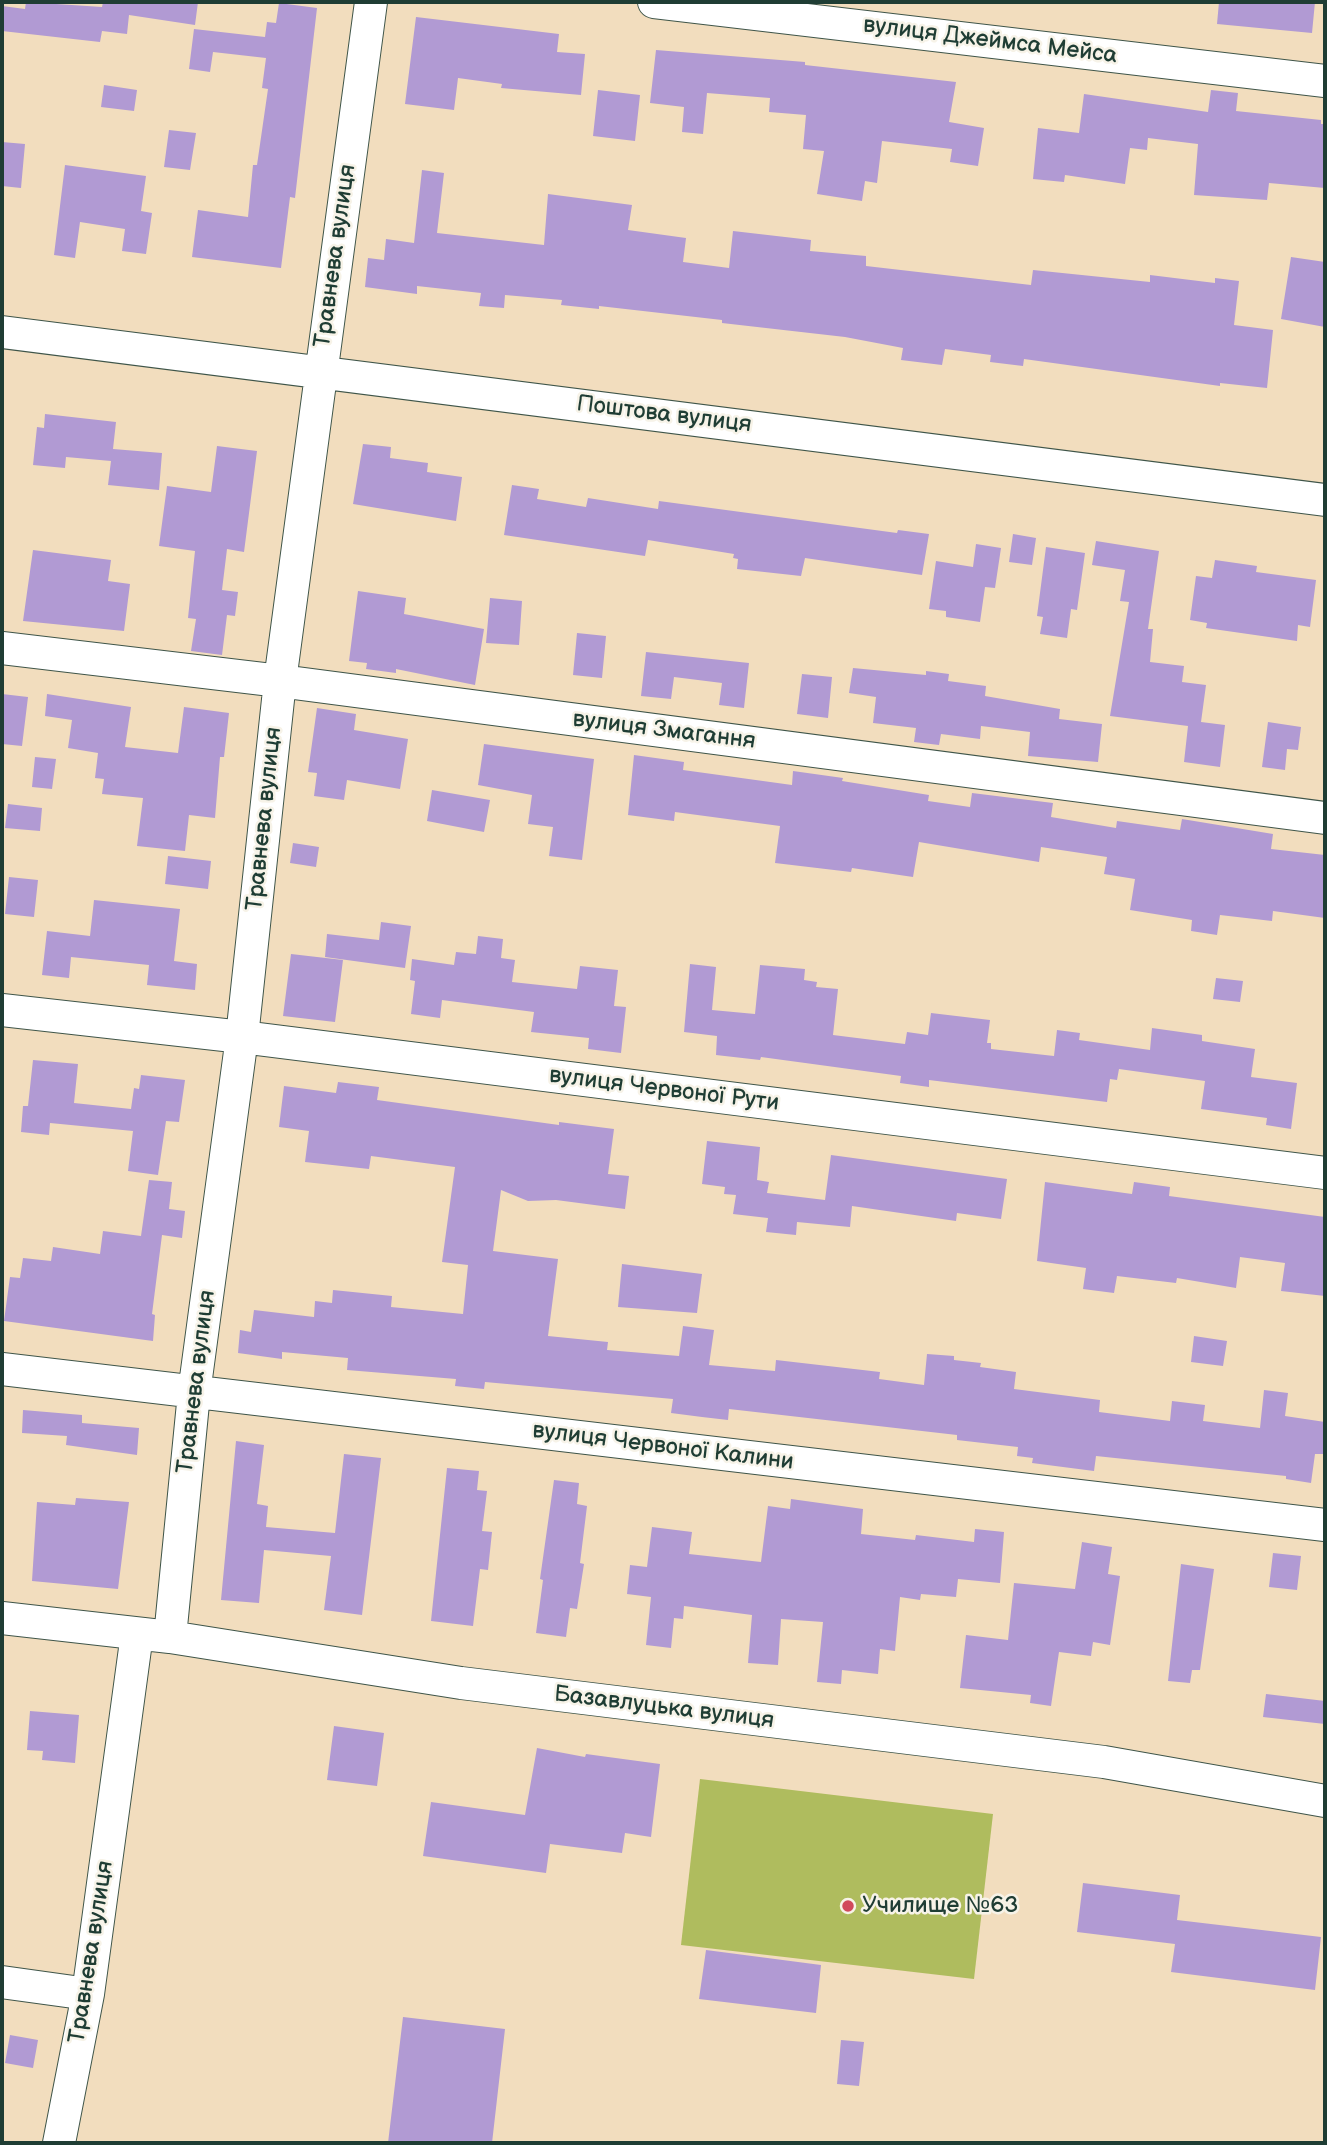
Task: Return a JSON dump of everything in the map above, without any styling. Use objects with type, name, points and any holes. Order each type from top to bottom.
[{"type":"street","name":"Травнева вулиця","points":[[170,1637],[194,1393],[242,1037],[280,681],[371,2]]},
{"type":"street","name":"вулиця Джеймса Мейса","points":[[654,2],[1325,81]]},
{"type":"street","name":"Поштова вулиця","points":[[2,332],[1325,500]]},
{"type":"street","name":"вулиця Змагання","points":[[2,648],[280,681],[1325,818]]},
{"type":"street","name":"вулиця Червоної Рути","points":[[2,1010],[242,1037],[1325,1174]]},
{"type":"street","name":"вулиця Червоної Калини","points":[[2,1369],[1325,1525]]},
{"type":"street","name":"Базавлуцька вулиця","points":[[2,1618],[170,1637],[461,1683],[1104,1762],[1325,1801]]},
{"type":"street","name":"Травнева вулиця","points":[[59,2143],[88,1994],[137,1634]]},
{"type":"street","points":[[2,1982],[88,1994]]},
{"type":"green space","points":[[700,1779],[993,1814],[974,1979],[681,1945]]},
{"type":"building","points":[[26,2],[102,7],[103,2],[198,2],[195,25],[129,15],[127,34],[102,31],[100,42],[2,31],[2,6],[25,9]]},
{"type":"building","points":[[1219,2],[1315,2],[1312,33],[1217,24]]},
{"type":"building","points":[[279,3],[317,8],[295,198],[290,197],[281,268],[192,257],[198,210],[248,217],[253,165],[257,165],[268,89],[262,88],[266,58],[213,52],[210,72],[189,69],[194,29],[265,37],[267,22],[276,23]]},
{"type":"building","points":[[416,17],[559,34],[557,52],[585,54],[581,95],[501,88],[502,84],[458,78],[454,110],[405,104]]},
{"type":"building","points":[[656,50],[805,62],[805,65],[956,82],[949,122],[984,128],[978,166],[950,162],[952,149],[882,141],[877,183],[865,181],[862,201],[817,194],[824,151],[803,149],[806,115],[769,112],[770,98],[707,93],[703,134],[682,132],[684,107],[650,103]]},
{"type":"building","points":[[104,85],[137,90],[134,111],[101,107]]},
{"type":"building","points":[[598,90],[640,95],[635,141],[593,136]]},
{"type":"building","points":[[1211,90],[1238,93],[1236,111],[1321,120],[1321,124],[1325,124],[1325,188],[1269,183],[1267,200],[1194,195],[1198,144],[1148,138],[1147,150],[1130,148],[1125,184],[1065,175],[1064,182],[1033,179],[1038,128],[1079,133],[1084,94],[1208,112]]},
{"type":"building","points":[[169,130],[196,133],[190,170],[164,167]]},
{"type":"building","points":[[2,142],[25,144],[21,188],[2,186]]},
{"type":"building","points":[[65,165],[146,176],[141,211],[152,213],[146,254],[122,251],[125,229],[80,222],[75,258],[54,255]]},
{"type":"building","points":[[422,170],[444,173],[437,233],[544,245],[548,194],[632,205],[628,230],[686,238],[683,262],[729,268],[733,231],[811,240],[810,251],[866,256],[866,266],[1031,285],[1033,270],[1150,282],[1150,275],[1215,283],[1215,278],[1239,281],[1234,325],[1273,330],[1267,388],[1220,383],[1220,386],[1024,359],[1023,366],[990,362],[991,355],[945,349],[942,365],[901,360],[903,348],[845,337],[722,323],[722,320],[599,306],[599,309],[561,305],[562,300],[505,295],[504,308],[479,306],[481,293],[417,286],[417,294],[365,287],[368,258],[384,260],[386,239],[414,243]]},
{"type":"building","points":[[1291,257],[1325,262],[1325,327],[1281,319]]},
{"type":"building","points":[[45,414],[116,422],[113,449],[162,453],[159,490],[108,485],[111,461],[66,457],[65,468],[33,465],[37,427],[44,428]]},
{"type":"building","points":[[363,444],[391,447],[390,458],[428,463],[427,472],[462,477],[456,521],[353,504]]},
{"type":"building","points":[[217,446],[257,451],[244,552],[227,549],[222,590],[238,592],[235,616],[227,615],[222,655],[191,651],[196,619],[188,618],[195,551],[159,546],[167,486],[211,492]]},
{"type":"building","points":[[512,485],[539,489],[537,499],[586,507],[588,498],[658,509],[659,501],[897,533],[898,530],[929,534],[922,575],[805,558],[801,576],[737,569],[738,559],[733,558],[734,554],[648,540],[645,556],[504,535]]},
{"type":"building","points":[[1013,534],[1036,538],[1032,565],[1009,562]]},
{"type":"building","points":[[1096,541],[1159,551],[1148,629],[1153,629],[1150,662],[1184,666],[1182,682],[1206,685],[1201,722],[1225,725],[1220,767],[1184,762],[1188,726],[1110,716],[1129,602],[1120,601],[1125,570],[1092,565]]},
{"type":"building","points":[[976,544],[1001,548],[995,588],[985,587],[980,622],[946,617],[946,611],[929,609],[936,561],[973,567]]},
{"type":"building","points":[[1046,547],[1085,553],[1077,610],[1071,609],[1067,638],[1040,634],[1043,617],[1037,616]]},
{"type":"building","points":[[33,550],[111,560],[108,581],[130,584],[124,631],[23,621]]},
{"type":"building","points":[[1215,560],[1257,566],[1256,572],[1316,580],[1310,627],[1298,625],[1297,641],[1206,628],[1207,623],[1190,620],[1196,576],[1212,578]]},
{"type":"building","points":[[358,591],[406,598],[404,614],[484,629],[475,685],[396,669],[396,673],[366,669],[367,663],[349,661]]},
{"type":"building","points":[[490,598],[522,601],[519,645],[486,643]]},
{"type":"building","points":[[577,633],[606,636],[602,678],[573,675]]},
{"type":"building","points":[[646,652],[749,663],[744,708],[719,705],[722,683],[674,677],[671,699],[641,696]]},
{"type":"building","points":[[853,668],[926,675],[926,671],[949,674],[948,681],[986,686],[985,696],[1060,709],[1059,719],[1102,724],[1098,762],[1028,756],[1030,732],[981,726],[980,739],[941,734],[939,745],[914,742],[916,728],[873,723],[876,697],[849,693]]},
{"type":"building","points":[[802,674],[832,677],[828,718],[797,714]]},
{"type":"building","points":[[2,694],[28,697],[22,746],[2,744]]},
{"type":"building","points":[[47,694],[131,707],[125,747],[178,753],[184,707],[229,713],[224,757],[220,757],[215,818],[189,815],[185,851],[137,846],[143,798],[102,794],[104,779],[95,778],[98,753],[68,748],[72,720],[45,716]]},
{"type":"building","points":[[317,708],[356,714],[354,730],[408,739],[400,789],[347,780],[344,800],[314,796],[317,773],[308,772]]},
{"type":"building","points":[[1268,722],[1301,727],[1298,750],[1287,749],[1285,770],[1262,767]]},
{"type":"building","points":[[484,744],[594,759],[582,860],[549,856],[553,827],[528,824],[532,795],[478,785]]},
{"type":"building","points":[[634,755],[684,762],[683,770],[792,785],[793,771],[843,778],[842,781],[929,795],[928,801],[970,807],[972,793],[1053,803],[1051,817],[1116,828],[1117,821],[1180,830],[1182,819],[1273,834],[1271,849],[1325,855],[1325,918],[1273,911],[1272,921],[1220,915],[1217,935],[1191,931],[1192,920],[1130,910],[1135,879],[1104,874],[1107,857],[1041,847],[1039,862],[919,842],[913,877],[852,868],[851,872],[775,863],[780,826],[675,812],[674,821],[628,815]]},
{"type":"building","points":[[35,757],[56,759],[52,789],[32,787]]},
{"type":"building","points":[[432,790],[490,800],[484,832],[427,821]]},
{"type":"building","points":[[8,804],[42,808],[40,831],[5,828]]},
{"type":"building","points":[[293,843],[319,847],[316,867],[290,863]]},
{"type":"building","points":[[168,856],[211,861],[208,889],[165,884]]},
{"type":"building","points":[[9,877],[38,880],[34,917],[5,914]]},
{"type":"building","points":[[94,900],[180,909],[174,961],[197,964],[195,990],[147,985],[149,965],[71,957],[69,978],[42,975],[47,931],[90,936]]},
{"type":"building","points":[[381,922],[411,926],[405,968],[325,957],[327,934],[379,940]]},
{"type":"building","points":[[478,936],[503,939],[501,958],[515,960],[512,982],[577,989],[580,966],[618,970],[614,1006],[626,1007],[621,1053],[588,1049],[589,1038],[531,1032],[534,1012],[442,1000],[440,1018],[411,1014],[415,981],[410,980],[412,959],[454,965],[456,952],[476,954]]},
{"type":"building","points":[[291,954],[343,960],[335,1022],[283,1016]]},
{"type":"building","points":[[690,964],[716,967],[712,1010],[755,1014],[760,965],[805,969],[804,980],[817,982],[816,987],[838,989],[833,1035],[905,1044],[907,1032],[928,1035],[931,1013],[990,1020],[987,1043],[991,1043],[991,1049],[1054,1056],[1057,1030],[1080,1033],[1079,1040],[1150,1050],[1152,1028],[1202,1035],[1202,1041],[1255,1049],[1251,1077],[1297,1083],[1291,1129],[1266,1125],[1267,1118],[1201,1109],[1205,1081],[1119,1069],[1117,1080],[1110,1079],[1107,1102],[929,1080],[929,1087],[900,1083],[901,1076],[761,1057],[760,1060],[716,1055],[717,1036],[684,1032]]},
{"type":"building","points":[[1216,978],[1243,981],[1240,1002],[1213,999]]},
{"type":"building","points":[[33,1060],[78,1064],[74,1103],[131,1109],[134,1088],[139,1089],[141,1075],[185,1080],[179,1122],[166,1121],[158,1175],[128,1171],[133,1131],[50,1123],[49,1135],[21,1132],[23,1106],[28,1106]]},
{"type":"building","points":[[338,1082],[379,1087],[377,1100],[559,1125],[559,1122],[614,1129],[608,1174],[629,1176],[625,1209],[556,1200],[528,1201],[501,1190],[493,1251],[558,1259],[548,1336],[608,1342],[607,1350],[679,1356],[683,1326],[714,1330],[709,1365],[775,1371],[776,1360],[880,1372],[879,1379],[924,1385],[927,1354],[954,1356],[954,1360],[981,1363],[980,1367],[1016,1372],[1014,1389],[1100,1400],[1099,1412],[1170,1421],[1172,1401],[1205,1405],[1203,1421],[1260,1428],[1264,1390],[1288,1393],[1285,1416],[1325,1422],[1325,1454],[1315,1454],[1311,1483],[1286,1479],[1286,1476],[1096,1456],[1094,1471],[1032,1463],[1033,1458],[1017,1456],[1018,1447],[957,1440],[957,1435],[729,1409],[728,1420],[671,1413],[673,1399],[485,1382],[484,1389],[455,1386],[456,1379],[347,1370],[348,1358],[282,1352],[282,1359],[238,1353],[240,1330],[251,1332],[254,1310],[314,1317],[315,1301],[332,1303],[333,1290],[392,1296],[391,1307],[463,1314],[468,1265],[442,1262],[455,1167],[371,1156],[369,1169],[305,1162],[309,1131],[279,1127],[284,1086],[336,1093]]},
{"type":"building","points":[[707,1141],[760,1147],[757,1180],[769,1182],[767,1193],[825,1200],[831,1155],[1007,1179],[1001,1219],[957,1213],[956,1221],[852,1206],[850,1227],[797,1222],[796,1235],[766,1232],[768,1218],[733,1214],[736,1195],[724,1194],[725,1187],[702,1184]]},
{"type":"building","points":[[149,1180],[172,1182],[169,1209],[185,1211],[182,1238],[162,1235],[152,1314],[155,1315],[153,1341],[4,1321],[10,1277],[20,1278],[23,1258],[51,1261],[53,1247],[100,1254],[103,1231],[141,1236]]},
{"type":"building","points":[[1045,1182],[1132,1194],[1134,1182],[1170,1187],[1169,1196],[1325,1217],[1325,1296],[1281,1291],[1285,1263],[1240,1257],[1236,1288],[1177,1278],[1176,1283],[1117,1276],[1114,1293],[1083,1289],[1086,1268],[1037,1261]]},
{"type":"building","points":[[622,1264],[702,1274],[697,1313],[618,1307]]},
{"type":"building","points":[[1194,1336],[1227,1341],[1223,1366],[1191,1362]]},
{"type":"building","points":[[23,1410],[82,1415],[82,1423],[139,1428],[137,1455],[66,1445],[67,1436],[22,1433]]},
{"type":"building","points":[[236,1441],[264,1445],[257,1504],[268,1506],[266,1527],[335,1533],[344,1454],[381,1458],[362,1615],[324,1610],[331,1556],[264,1550],[259,1603],[221,1600]]},
{"type":"building","points":[[447,1468],[479,1471],[477,1490],[487,1491],[482,1531],[492,1532],[488,1570],[480,1569],[473,1626],[431,1621]]},
{"type":"building","points":[[554,1480],[579,1483],[577,1504],[587,1506],[580,1563],[584,1564],[577,1609],[570,1608],[566,1637],[536,1633],[543,1580],[540,1579]]},
{"type":"building","points":[[76,1498],[129,1502],[118,1589],[32,1581],[37,1502],[75,1505]]},
{"type":"building","points":[[791,1499],[863,1509],[861,1534],[915,1540],[916,1535],[974,1542],[975,1529],[1004,1532],[1000,1583],[958,1579],[956,1597],[921,1594],[920,1600],[900,1597],[895,1651],[880,1649],[878,1674],[842,1670],[841,1684],[817,1682],[823,1622],[781,1619],[778,1665],[748,1663],[752,1615],[684,1606],[683,1619],[674,1618],[671,1648],[646,1645],[651,1597],[627,1594],[630,1565],[647,1567],[652,1527],[692,1532],[689,1554],[761,1562],[768,1506],[790,1509]]},
{"type":"building","points":[[1082,1542],[1112,1547],[1108,1574],[1120,1576],[1110,1645],[1093,1642],[1091,1656],[1059,1652],[1051,1706],[1030,1703],[1031,1695],[960,1688],[966,1635],[1008,1640],[1014,1583],[1075,1589]]},
{"type":"building","points":[[1273,1553],[1301,1556],[1297,1590],[1269,1587]]},
{"type":"building","points":[[1181,1564],[1214,1569],[1200,1670],[1192,1670],[1190,1683],[1168,1681]]},
{"type":"building","points":[[1266,1694],[1325,1701],[1325,1724],[1263,1717]]},
{"type":"building","points":[[30,1711],[79,1715],[75,1763],[42,1760],[43,1751],[27,1750]]},
{"type":"building","points":[[334,1726],[384,1733],[377,1786],[327,1780]]},
{"type":"building","points":[[537,1748],[585,1757],[586,1754],[660,1764],[651,1837],[625,1833],[622,1853],[550,1844],[546,1873],[423,1856],[431,1802],[525,1815]]},
{"type":"building","points":[[1083,1883],[1180,1895],[1177,1920],[1321,1937],[1315,1990],[1171,1972],[1175,1944],[1077,1932]]},
{"type":"building","points":[[706,1950],[821,1965],[816,2013],[699,1999]]},
{"type":"building","points":[[403,2017],[505,2029],[492,2143],[388,2143]]},
{"type":"building","points":[[10,2035],[38,2040],[33,2068],[5,2063]]},
{"type":"building","points":[[841,2040],[864,2042],[859,2086],[837,2084]]},
{"type":"place","name":"Училище №63","points":[[848,1906]]}]
